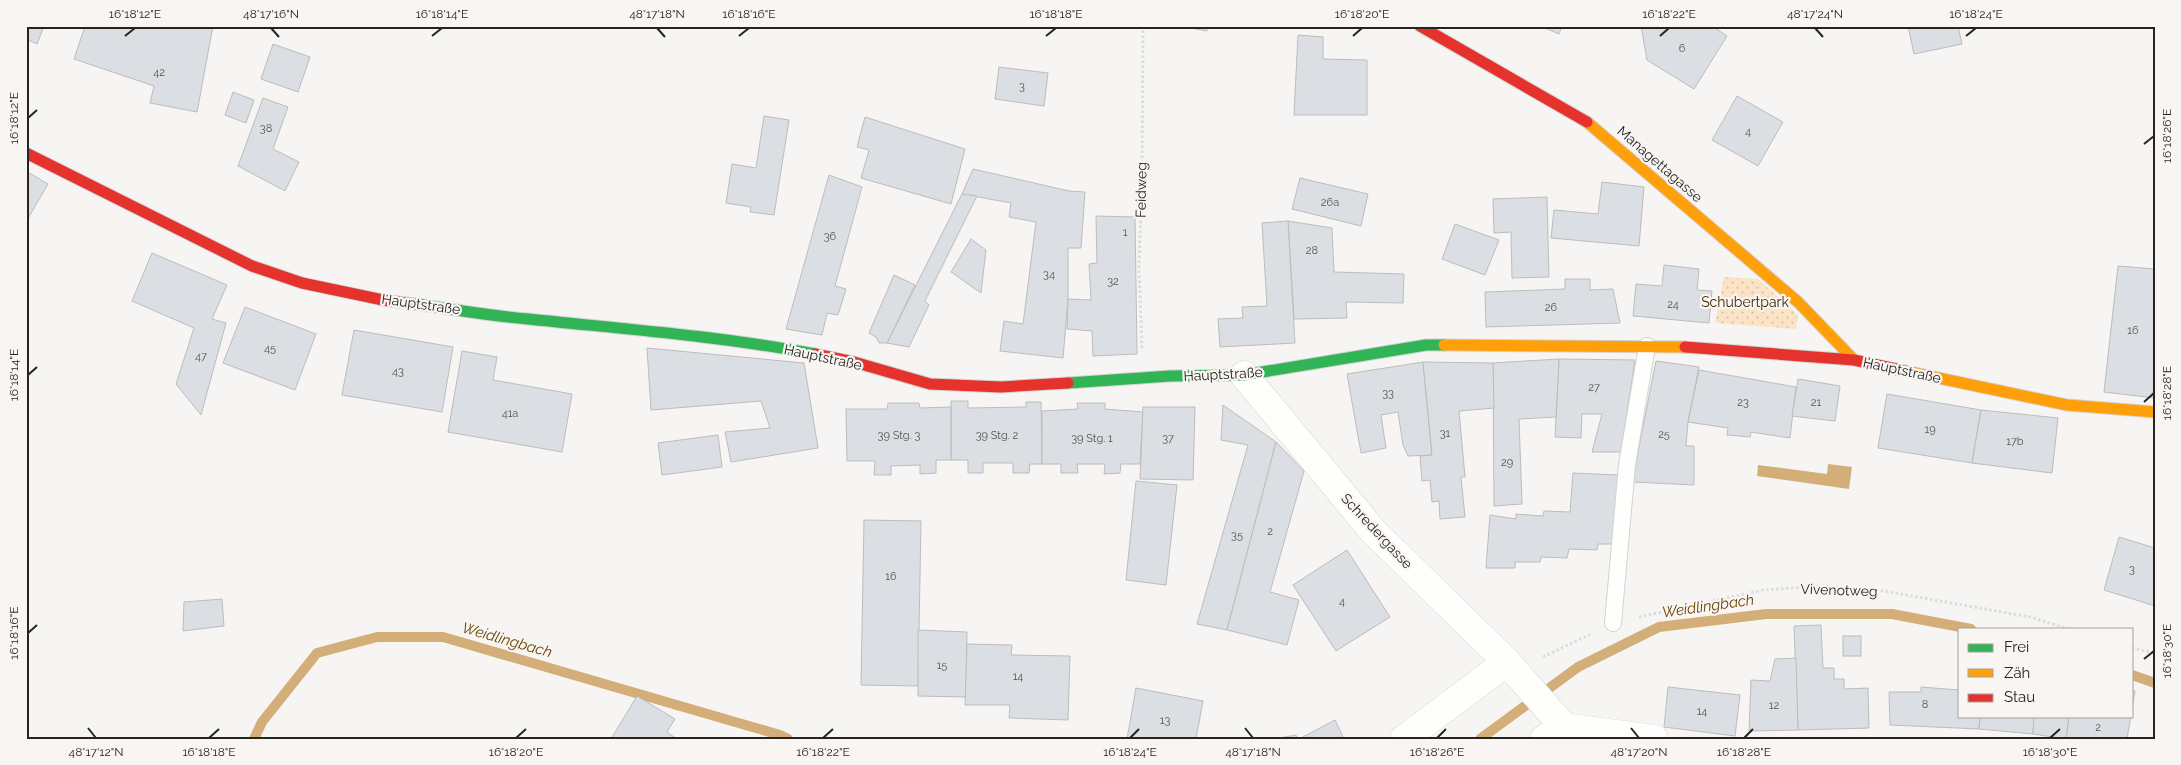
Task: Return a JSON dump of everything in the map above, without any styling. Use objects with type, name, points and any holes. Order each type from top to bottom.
[{"type":"main road","name":"Managettagasse","points":[[1420,26],[1593,126],[1798,302],[1854,360]]},
{"type":"main road","name":"Hauptstraße","points":[[26,153],[252,266],[302,283],[383,300],[525,318],[684,334],[783,348],[854,362],[930,384],[1001,387],[1170,376],[1244,375],[1426,345],[1705,347],[1854,360],[2067,404],[2155,412]]},
{"type":"street","name":"Schredergasse","points":[[1244,375],[1373,531],[1514,669],[1552,724]]},
{"type":"street","points":[[1404,739],[1514,669]]},
{"type":"street","points":[[1552,724],[1654,739]]},
{"type":"lane","points":[[1614,623],[1627,465],[1647,346]]},
{"type":"path","name":"Feidweg","points":[[1142,353],[1139,268],[1142,179],[1143,26]]},
{"type":"path","name":"Vivenotweg","points":[[1514,669],[1532,663],[1614,623],[1763,590],[1822,586],[1903,595],[2030,617],[2066,628]]},
{"type":"path","points":[[2134,648],[2155,653]]},
{"type":"green space","name":"Schubertpark","points":[[1724,277],[1758,279],[1798,315],[1796,329],[1715,323]]},
{"type":"shaded area","points":[[1828,464],[1852,467],[1849,489],[1757,476],[1758,465],[1827,474]]},
{"type":"building","points":[[26,26],[44,26],[37,44],[26,39]]},
{"type":"building","points":[[85,26],[213,26],[197,112],[150,103],[154,86],[74,59]]},
{"type":"building","points":[[1181,26],[1207,26],[1207,31]]},
{"type":"building","points":[[1541,26],[1562,26],[1559,34]]},
{"type":"building","points":[[1641,26],[1712,26],[1727,36],[1694,89],[1647,60]]},
{"type":"building","points":[[1908,26],[1958,26],[1962,44],[1914,54]]},
{"type":"building","points":[[1298,35],[1323,37],[1323,59],[1367,60],[1367,115],[1294,115]]},
{"type":"building","points":[[273,44],[310,57],[298,92],[261,79]]},
{"type":"building","points":[[999,67],[1048,73],[1044,106],[995,99]]},
{"type":"building","points":[[233,92],[254,100],[246,123],[225,115]]},
{"type":"building","points":[[1737,96],[1783,122],[1758,166],[1712,140]]},
{"type":"building","points":[[263,98],[288,107],[273,149],[299,162],[285,191],[238,166]]},
{"type":"building","points":[[764,116],[789,120],[774,215],[750,212],[751,207],[726,203],[732,164],[756,168]]},
{"type":"building","points":[[865,117],[965,149],[951,204],[861,178],[869,150],[857,147]]},
{"type":"building","points":[[973,169],[1069,191],[1085,192],[1081,248],[1068,248],[1068,299],[1063,358],[1000,351],[1004,321],[1023,324],[1036,222],[1009,217],[1011,203],[962,194]]},
{"type":"building","points":[[26,171],[48,184],[26,222]]},
{"type":"building","points":[[829,175],[862,187],[835,286],[846,289],[838,315],[827,313],[822,335],[786,329]]},
{"type":"building","points":[[1300,178],[1368,194],[1361,226],[1292,209]]},
{"type":"building","points":[[1602,182],[1644,187],[1639,246],[1551,238],[1554,210],[1598,214]]},
{"type":"building","points":[[962,194],[977,196],[925,301],[929,305],[909,347],[887,343]]},
{"type":"building","points":[[1547,197],[1549,277],[1512,278],[1511,232],[1494,233],[1493,199]]},
{"type":"building","points":[[1096,216],[1135,217],[1137,354],[1093,356],[1092,331],[1067,329],[1068,299],[1091,300],[1089,264],[1097,263]]},
{"type":"building","points":[[1288,221],[1332,228],[1334,272],[1404,274],[1403,303],[1346,302],[1347,318],[1294,319]]},
{"type":"building","points":[[1288,221],[1295,343],[1220,347],[1218,319],[1243,318],[1242,307],[1267,306],[1262,223]]},
{"type":"building","points":[[1455,224],[1499,240],[1485,275],[1442,259]]},
{"type":"building","points":[[971,239],[986,250],[981,293],[951,272]]},
{"type":"building","points":[[152,253],[227,285],[212,319],[226,323],[201,415],[176,384],[194,328],[132,301]]},
{"type":"building","points":[[1664,265],[1699,269],[1697,290],[1712,291],[1709,323],[1633,316],[1636,284],[1662,286]]},
{"type":"building","points":[[2118,266],[2155,269],[2155,398],[2104,392]]},
{"type":"building","points":[[894,275],[915,285],[887,343],[879,343],[876,337],[869,333]]},
{"type":"building","points":[[1565,279],[1590,279],[1590,290],[1613,289],[1620,323],[1486,327],[1485,292],[1565,289]]},
{"type":"building","points":[[245,307],[316,334],[295,390],[223,363]]},
{"type":"building","points":[[354,330],[453,347],[442,412],[342,395]]},
{"type":"building","points":[[647,348],[804,363],[818,448],[731,462],[725,432],[770,428],[761,401],[651,410]]},
{"type":"building","points":[[462,351],[497,357],[493,380],[572,394],[562,452],[448,432]]},
{"type":"building","points":[[1559,359],[1635,360],[1621,452],[1592,452],[1602,414],[1582,414],[1581,438],[1555,437]]},
{"type":"building","points":[[1559,359],[1556,417],[1519,419],[1522,504],[1494,506],[1493,363]]},
{"type":"building","points":[[1656,361],[1699,367],[1688,422],[1686,446],[1694,446],[1694,485],[1632,482]]},
{"type":"building","points":[[1423,362],[1432,455],[1408,456],[1403,445],[1398,412],[1381,415],[1386,448],[1361,453],[1347,374]]},
{"type":"building","points":[[1423,362],[1493,363],[1494,408],[1459,411],[1465,477],[1461,477],[1465,517],[1440,519],[1439,501],[1432,502],[1430,480],[1422,481],[1420,456],[1432,455]]},
{"type":"building","points":[[1699,370],[1796,387],[1790,438],[1751,432],[1750,437],[1727,435],[1728,428],[1688,422]]},
{"type":"building","points":[[1798,379],[1840,386],[1835,421],[1792,416]]},
{"type":"building","points":[[1887,394],[1981,410],[1972,463],[1878,448]]},
{"type":"building","points":[[951,401],[968,401],[968,408],[1026,407],[1026,402],[1041,402],[1042,464],[1030,464],[1029,473],[1013,473],[1013,463],[983,463],[983,473],[968,473],[968,460],[951,460]]},
{"type":"building","points":[[888,403],[919,403],[920,408],[951,407],[951,460],[936,460],[936,473],[920,474],[920,465],[891,466],[891,475],[874,475],[875,461],[847,461],[846,409],[887,409]]},
{"type":"building","points":[[1077,403],[1105,403],[1105,409],[1143,412],[1140,464],[1121,464],[1120,473],[1104,474],[1105,464],[1077,464],[1078,473],[1061,473],[1061,464],[1042,464],[1042,411],[1078,409]]},
{"type":"building","points":[[1223,405],[1276,442],[1227,630],[1197,624],[1248,445],[1221,440]]},
{"type":"building","points":[[1143,407],[1195,407],[1193,480],[1140,479]]},
{"type":"building","points":[[1981,410],[2058,418],[2052,473],[1972,463]]},
{"type":"building","points":[[718,435],[722,467],[662,475],[658,443]]},
{"type":"building","points":[[1276,442],[1304,471],[1270,592],[1299,600],[1287,645],[1227,630]]},
{"type":"building","points":[[1573,473],[1618,475],[1614,544],[1598,544],[1597,550],[1569,549],[1567,558],[1541,557],[1540,562],[1515,562],[1515,568],[1486,568],[1490,515],[1516,519],[1516,514],[1543,516],[1544,511],[1570,512]]},
{"type":"building","points":[[1136,481],[1177,485],[1166,585],[1126,580]]},
{"type":"building","points":[[864,520],[921,521],[918,686],[861,685]]},
{"type":"building","points":[[2119,537],[2155,548],[2155,606],[2104,590]]},
{"type":"building","points":[[1347,550],[1390,617],[1336,651],[1293,585]]},
{"type":"building","points":[[222,599],[224,626],[183,631],[184,602]]},
{"type":"building","points":[[1821,625],[1823,668],[1834,668],[1834,679],[1844,679],[1844,689],[1868,688],[1869,728],[1798,730],[1794,626]]},
{"type":"building","points":[[918,630],[967,632],[966,697],[918,696]]},
{"type":"building","points":[[1843,636],[1861,636],[1861,656],[1843,656]]},
{"type":"building","points":[[967,644],[1012,645],[1011,655],[1070,656],[1068,720],[1009,718],[1010,705],[965,705]]},
{"type":"building","points":[[1796,658],[1798,730],[1749,731],[1751,680],[1770,681],[1775,659]]},
{"type":"building","points":[[1668,687],[1740,695],[1735,736],[1664,727]]},
{"type":"building","points":[[1921,687],[1958,690],[1958,718],[1980,718],[1979,729],[1890,725],[1889,692],[1921,692]]},
{"type":"building","points":[[1136,688],[1203,701],[1196,739],[1127,739]]},
{"type":"building","points":[[637,696],[675,719],[667,732],[677,739],[611,739]]},
{"type":"building","points":[[1980,718],[2034,718],[2033,734],[1979,729]]},
{"type":"building","points":[[2034,718],[2069,718],[2066,739],[2033,734]]},
{"type":"building","points":[[2069,718],[2131,718],[2127,739],[2066,739]]},
{"type":"building","points":[[1335,720],[1344,739],[1299,739]]},
{"type":"building","points":[[1296,735],[1297,739],[1274,739]]},
{"type":"waterway","name":"Weidlingbach","points":[[1480,739],[1578,667],[1659,627],[1766,614],[1892,614],[1966,628]]},
{"type":"waterway","name":"Weidlingbach","points":[[254,739],[262,722],[317,653],[377,637],[443,637],[780,735],[788,739]]},
{"type":"waterway","name":"Weidlingbach","points":[[2134,676],[2155,683]]},
{"type":"traffic: fast","points":[[422,305],[501,316],[708,338],[815,354]]},
{"type":"traffic: fast","points":[[1068,383],[1170,376],[1244,375],[1426,345],[1444,345]]},
{"type":"traffic: slow","points":[[1587,122],[1798,302],[1854,360]]},
{"type":"traffic: slow","points":[[1444,345],[1685,347]]},
{"type":"traffic: slow","points":[[1896,369],[2067,405],[2155,412]]},
{"type":"traffic: jam","points":[[1420,26],[1587,122]]},
{"type":"traffic: jam","points":[[26,153],[252,266],[302,283],[383,300],[422,305]]},
{"type":"traffic: jam","points":[[1685,347],[1854,360],[1896,369]]},
{"type":"traffic: jam","points":[[815,354],[854,362],[930,384],[1001,387],[1068,383]]}]
